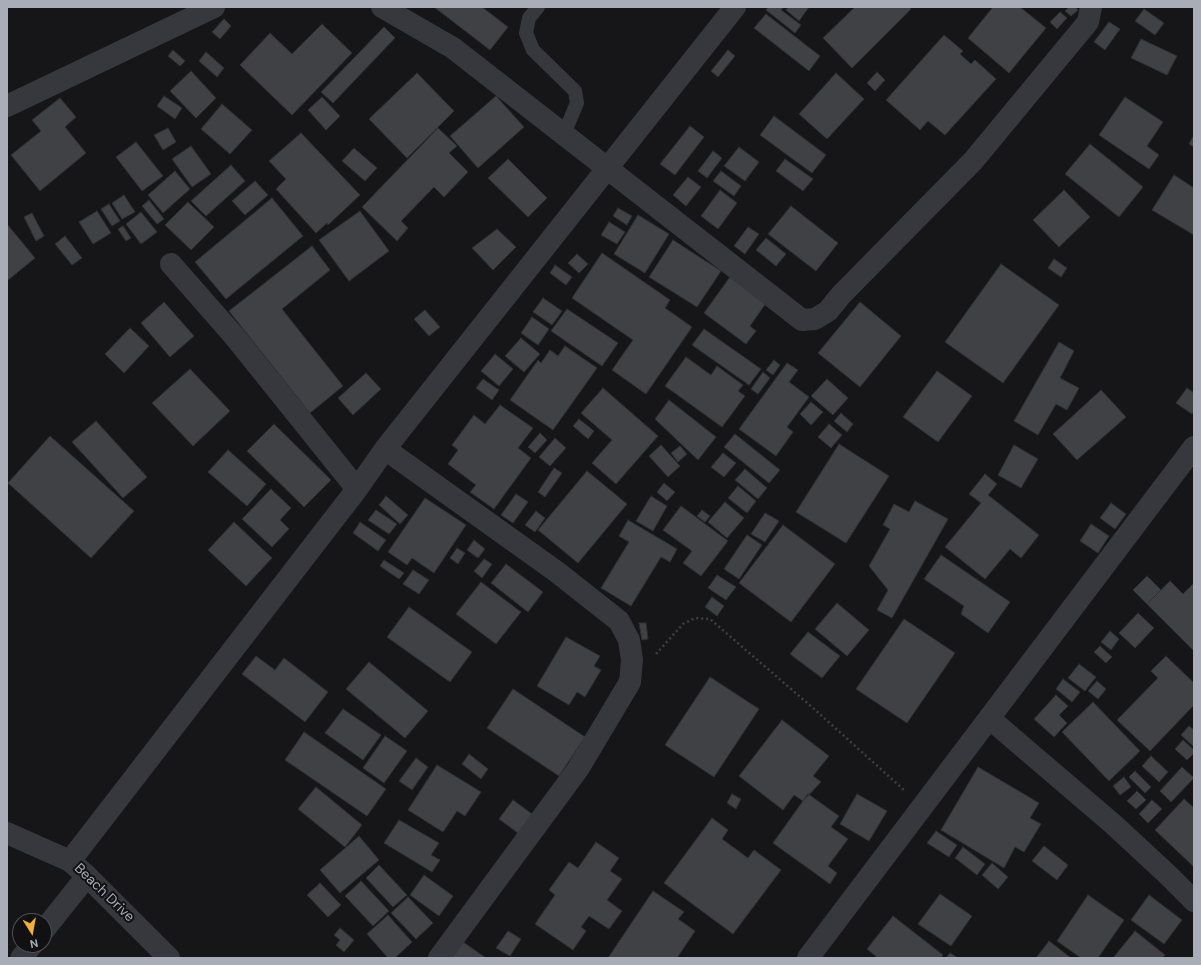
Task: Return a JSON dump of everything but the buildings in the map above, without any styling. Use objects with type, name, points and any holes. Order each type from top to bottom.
[{"type":"street","points":[[7,106],[214,7]]},
{"type":"street","points":[[382,7],[453,48],[802,320],[814,319],[828,311],[841,295],[973,161],[1088,22],[1091,7]]},
{"type":"street","points":[[70,861],[356,489],[385,449],[736,7]]},
{"type":"street","points":[[171,264],[234,337],[356,489]]},
{"type":"street","points":[[808,958],[1194,447]]},
{"type":"street","points":[[385,449],[557,572],[619,621],[629,640],[632,660],[630,682],[578,768],[439,958]]},
{"type":"street","points":[[988,718],[1113,824],[1168,874],[1194,901]]},
{"type":"street","name":"Beach Drive","points":[[7,833],[70,861],[88,876],[169,958]]},
{"type":"street","points":[[52,920],[88,876]]},
{"type":"lane","points":[[538,7],[529,18],[526,33],[533,50],[575,91],[577,103],[564,134]]},
{"type":"path","points":[[630,682],[683,624],[695,618],[710,619],[923,806]]}]
